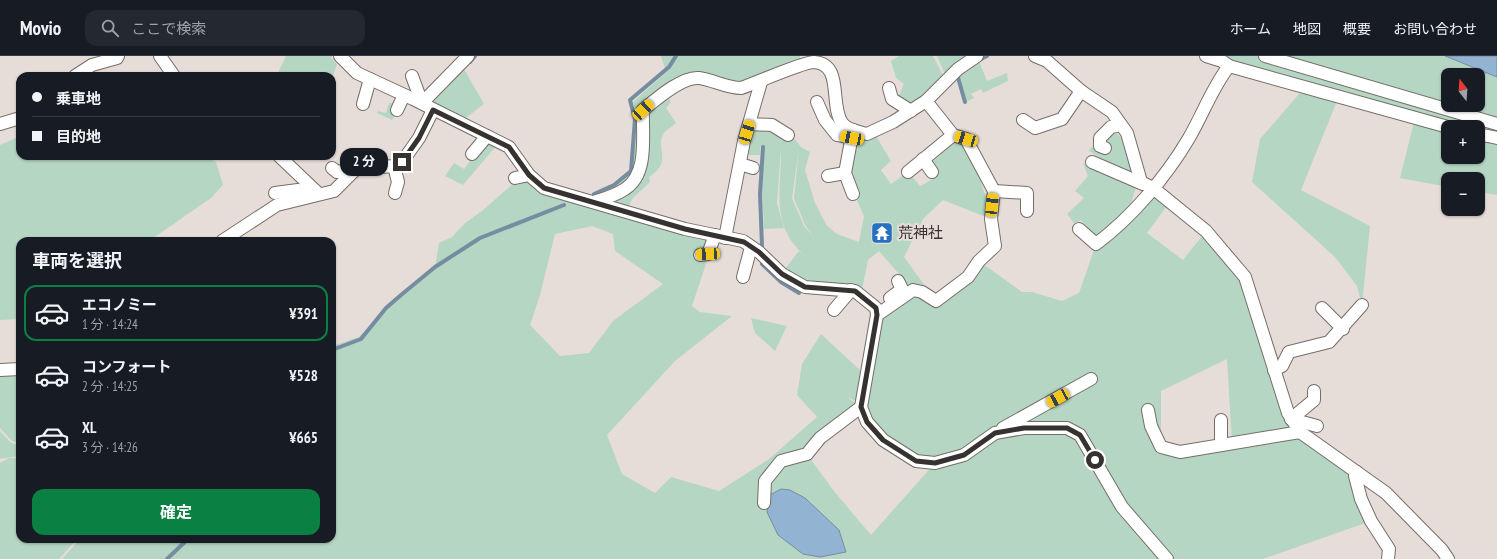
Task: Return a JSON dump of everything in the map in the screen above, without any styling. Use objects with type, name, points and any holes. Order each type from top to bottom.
[{"type":"street","points":[[81,72],[92,65],[118,56]]},
{"type":"street","points":[[160,56],[171,72]]},
{"type":"street","points":[[340,56],[357,73],[422,103],[433,110],[509,147],[529,175],[544,188],[558,194],[593,202],[685,229],[744,242],[782,274],[805,287],[851,290],[862,295],[876,312]]},
{"type":"street","points":[[422,103],[468,56]]},
{"type":"street","points":[[1035,56],[1047,62],[1080,90],[1112,112],[1128,134],[1140,182],[1148,186],[1206,230],[1245,277],[1274,370],[1291,418],[1300,432],[1386,493],[1442,550],[1448,559]]},
{"type":"street","points":[[1206,56],[1222,61],[1229,66],[1441,125]]},
{"type":"street","points":[[1265,56],[1497,124]]},
{"type":"street","points":[[817,102],[825,120],[837,135],[867,134],[911,111],[926,101],[971,58]]},
{"type":"street","points":[[593,202],[625,189],[633,183],[641,168],[643,110],[658,97],[688,79],[699,78],[731,88],[741,88],[805,64],[811,59],[827,67],[834,76],[835,104],[843,124],[852,134]]},
{"type":"street","points":[[1079,229],[1096,244],[1118,227],[1148,186],[1188,138],[1212,91],[1229,66]]},
{"type":"street","points":[[412,76],[422,103]]},
{"type":"street","points":[[363,104],[370,79]]},
{"type":"street","points":[[700,255],[708,254],[720,236],[740,164],[760,82]]},
{"type":"street","points":[[889,88],[892,99],[911,111]]},
{"type":"street","points":[[1023,120],[1035,128],[1062,119],[1080,90]]},
{"type":"street","points":[[397,110],[404,95]]},
{"type":"street","points":[[876,312],[913,290],[922,292],[936,301],[968,277],[979,261],[994,246],[991,219],[994,191],[966,139],[953,135],[926,101]]},
{"type":"street","points":[[392,173],[407,156],[419,138],[433,110]]},
{"type":"street","points":[[0,124],[16,119]]},
{"type":"street","points":[[749,124],[772,125],[788,135]]},
{"type":"street","points":[[1105,148],[1100,146],[1100,138],[1111,127],[1121,125]]},
{"type":"street","points":[[852,134],[845,173],[853,194]]},
{"type":"street","points":[[908,172],[953,135]]},
{"type":"street","points":[[1485,135],[1497,138]]},
{"type":"street","points":[[472,154],[487,136]]},
{"type":"street","points":[[923,159],[932,172]]},
{"type":"street","points":[[283,160],[319,194]]},
{"type":"street","points":[[1092,162],[1148,186]]},
{"type":"street","points":[[740,164],[753,168]]},
{"type":"street","points":[[332,168],[337,172],[356,169],[392,173],[398,182],[395,193]]},
{"type":"street","points":[[223,237],[277,204],[334,191],[356,169]]},
{"type":"street","points":[[828,176],[845,173]]},
{"type":"street","points":[[515,178],[529,175]]},
{"type":"street","points":[[275,193],[298,190],[319,194]]},
{"type":"street","points":[[994,191],[1027,193],[1027,211]]},
{"type":"street","points":[[743,277],[751,247]]},
{"type":"street","points":[[898,281],[902,289],[876,312],[861,407],[867,422],[883,440],[916,461],[935,463],[963,456],[995,433],[1091,379]]},
{"type":"street","points":[[834,310],[851,290]]},
{"type":"street","points":[[1274,370],[1282,366],[1289,352],[1329,342],[1343,329],[1362,305]]},
{"type":"street","points":[[1322,308],[1343,329]]},
{"type":"street","points":[[0,370],[16,369]]},
{"type":"street","points":[[1291,418],[1314,400],[1314,391]]},
{"type":"street","points":[[764,503],[765,481],[781,461],[806,454],[820,438],[861,407]]},
{"type":"street","points":[[1148,410],[1151,426],[1161,446],[1180,452],[1300,432]]},
{"type":"street","points":[[1291,418],[1317,426]]},
{"type":"street","points":[[1221,420],[1221,445]]},
{"type":"street","points":[[995,433],[1024,428],[1067,428],[1080,435],[1122,507],[1167,559]]},
{"type":"street","points":[[1356,472],[1355,476],[1361,499],[1371,521],[1389,549],[1388,559]]},
{"type":"green space","points":[[286,56],[332,56],[331,58],[337,64],[334,72],[278,72]]},
{"type":"green space","points":[[661,56],[800,56],[800,61],[784,70],[734,84],[702,74],[643,103],[638,169],[631,182],[594,197],[615,186],[632,172],[637,118],[633,102],[670,69],[665,68]]},
{"type":"green space","points":[[899,56],[933,56],[946,81],[911,111],[896,102],[904,84],[896,78],[891,61]]},
{"type":"green space","points":[[937,56],[964,56],[965,58],[949,73],[944,72]]},
{"type":"green space","points":[[1225,56],[1445,56],[1475,68],[1441,68],[1441,112],[1485,112],[1485,72],[1497,77],[1497,195],[1485,193],[1485,172],[1441,172],[1441,186],[1400,178],[1415,118],[1339,96],[1301,190],[1370,226],[1362,305],[1357,286],[1335,257],[1252,182],[1260,139],[1305,87],[1229,66]]},
{"type":"green space","points":[[979,61],[987,81],[1007,73],[1008,81],[983,93],[981,89],[971,94],[974,98],[966,102],[958,74]]},
{"type":"green space","points":[[464,69],[484,104],[463,120],[433,105],[433,100]]},
{"type":"green space","points":[[666,94],[671,102],[666,108],[676,123],[664,133],[661,144],[662,160],[660,165],[649,177],[650,182],[632,199],[628,208],[605,202],[631,191],[646,110]]},
{"type":"green space","points":[[396,95],[406,101],[392,120],[377,113],[378,111],[386,113],[389,103],[394,103]]},
{"type":"green space","points":[[752,127],[773,129],[782,136],[794,138],[801,147],[810,152],[805,170],[815,203],[827,226],[837,234],[859,242],[864,216],[845,173],[853,130],[873,131],[891,161],[881,170],[891,184],[908,172],[920,186],[933,179],[930,174],[930,164],[958,139],[970,153],[975,164],[991,219],[943,200],[923,219],[904,257],[936,301],[979,261],[1022,292],[1032,292],[1062,301],[1079,293],[1096,244],[1153,188],[1169,203],[1147,233],[1183,260],[1206,231],[1245,277],[1288,413],[1349,466],[1371,521],[1263,559],[62,559],[76,543],[336,543],[336,345],[359,337],[386,308],[435,268],[439,243],[452,237],[464,224],[513,184],[528,179],[714,240],[692,306],[700,312],[732,316],[675,361],[607,435],[622,474],[655,493],[671,477],[719,491],[769,459],[817,417],[797,395],[802,364],[821,334],[862,372],[856,401],[847,397],[861,407],[877,315],[913,290],[879,251],[868,260],[862,290],[843,284],[812,281],[793,275],[785,269],[799,251],[804,255],[788,236],[783,224],[780,199],[781,148],[777,203],[784,228],[764,229],[762,191],[764,147],[760,147],[760,155],[745,155]],"holes":[[[799,149],[794,198],[805,225],[813,236],[804,226],[792,198]],[[592,226],[613,234],[615,251],[663,284],[613,321],[589,353],[560,356],[530,325],[540,295],[555,234]],[[1227,359],[1232,443],[1161,455],[1161,391]],[[861,407],[883,440],[935,463],[871,535],[833,490],[807,454]]]},
{"type":"green space","points":[[1114,130],[1126,143],[1136,175],[1113,165],[1089,151],[1092,146],[1097,152],[1108,152],[1112,146],[1104,138]]},
{"type":"green space","points":[[16,138],[16,160],[212,160],[216,162],[223,185],[211,198],[155,237],[16,237],[16,319],[0,320],[0,145]]},
{"type":"green space","points":[[486,140],[497,145],[463,185],[445,176],[454,163],[464,169]]},
{"type":"green space","points":[[1083,163],[1126,181],[1136,187],[1130,207],[1095,238],[1081,220],[1074,223],[1067,214],[1084,198],[1075,191],[1088,176]]},
{"type":"green space","points":[[751,318],[787,326],[775,351],[755,333]]},
{"type":"green space","points":[[16,373],[16,442],[12,441],[0,428],[0,374]]},
{"type":"green space","points":[[0,431],[10,442],[16,444],[16,457],[0,459]]},
{"type":"green space","points":[[9,458],[16,458],[16,543],[73,543],[59,559],[0,559],[0,463]]},
{"type":"water","points":[[1445,56],[1497,56],[1497,77],[1485,72],[1485,68],[1475,68]]},
{"type":"water","points":[[781,489],[790,490],[805,498],[839,530],[846,552],[820,557],[803,554],[778,535],[767,512],[770,495]]},
{"type":"waterway","points":[[470,62],[475,56]]},
{"type":"waterway","points":[[594,194],[614,185],[631,171],[635,119],[630,100],[669,67],[676,56]]},
{"type":"waterway","points":[[979,60],[987,56]]},
{"type":"waterway","points":[[957,74],[965,102]]},
{"type":"waterway","points":[[762,246],[760,194],[763,147]]},
{"type":"waterway","points":[[336,348],[361,339],[386,308],[401,295],[435,267],[480,238],[564,205]]},
{"type":"waterway","points":[[762,264],[781,282],[799,293]]},
{"type":"waterway","points":[[167,559],[184,543]]},
{"type":"place","name":"荒神社","points":[[882,233]]},
{"type":"route","points":[[402,162],[419,138],[433,110],[509,147],[529,175],[544,188],[558,194],[593,202],[685,229],[744,242],[759,252],[782,274],[805,287],[851,290],[862,295],[876,308],[877,315],[861,407],[867,422],[883,440],[916,461],[935,463],[963,456],[995,433],[1024,428],[1067,428],[1080,435],[1095,460]]}]
